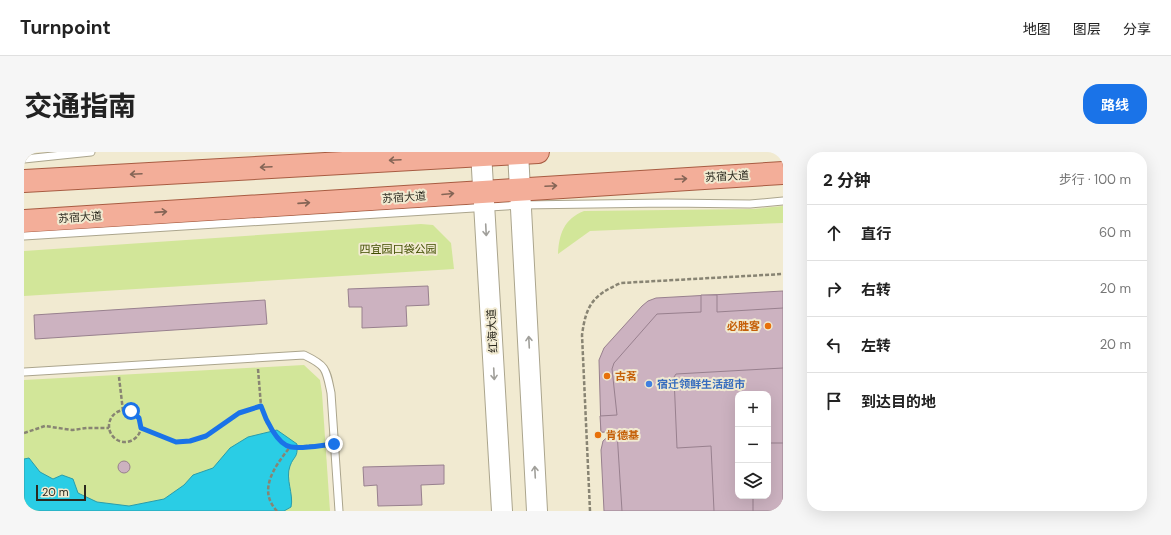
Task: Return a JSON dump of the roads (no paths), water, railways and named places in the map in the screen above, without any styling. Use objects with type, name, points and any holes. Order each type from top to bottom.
[{"type":"main road","points":[[24,181],[525,152],[521,197],[537,511]]},
{"type":"main road","name":"红海大道","points":[[481,154],[485,199],[502,511]]},
{"type":"main road","name":"苏宿大道","points":[[24,220],[521,197],[783,173]]},
{"type":"lane","points":[[24,159],[91,152]]},
{"type":"lane","points":[[521,197],[750,204],[783,201]]},
{"type":"lane","points":[[24,236],[485,199]]},
{"type":"lane","points":[[24,372],[304,355],[321,363],[328,377],[331,393],[339,511]]},
{"type":"water","points":[[277,430],[297,444],[296,455],[291,463],[288,476],[292,502],[291,507],[284,511],[24,511],[24,459],[29,458],[40,472],[53,479],[62,475],[73,479],[78,493],[97,502],[129,506],[164,499],[184,485],[193,475],[213,468],[230,448],[248,437]]},
{"type":"place","name":"必胜客","points":[[768,326]]},
{"type":"place","name":"古茗","points":[[607,376]]},
{"type":"place","name":"宿迁领鲜生活超市","points":[[649,384]]},
{"type":"place","name":"肯德基","points":[[598,435]]},
{"type":"park label","name":"四宜园口袋公园","points":[[398,249]]}]
